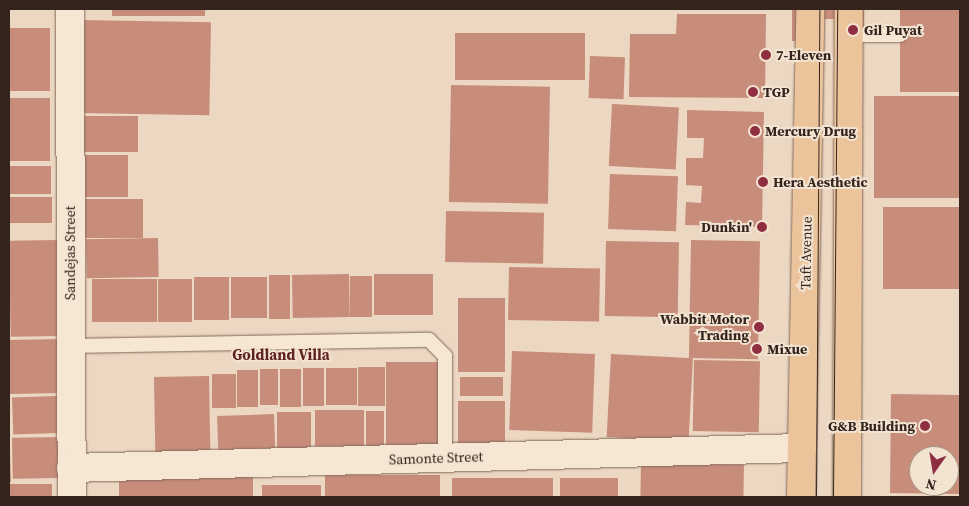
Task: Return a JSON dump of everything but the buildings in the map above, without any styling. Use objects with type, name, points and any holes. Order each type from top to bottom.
[{"type":"main road","name":"Taft Avenue","points":[[801,497],[810,9]]},
{"type":"main road","points":[[847,497],[848,22]]},
{"type":"street","name":"Sandejas Street","points":[[70,9],[72,497]]},
{"type":"street","name":"Samonte Street","points":[[71,468],[802,448]]},
{"type":"lane","points":[[848,22],[900,35]]},
{"type":"lane","points":[[70,346],[429,340],[445,356],[444,458]]},
{"type":"tram line","points":[[816,497],[819,9]]},
{"type":"tram line","points":[[833,497],[837,9]]},
{"type":"place","name":"Gil Puyat","points":[[853,30]]},
{"type":"place","name":"7-Eleven","points":[[766,55]]},
{"type":"place","name":"TGP","points":[[753,92]]},
{"type":"place","name":"Mercury Drug","points":[[755,131]]},
{"type":"place","name":"Hera Aesthetic","points":[[763,182]]},
{"type":"place","name":"Dunkin'","points":[[762,227]]},
{"type":"place","name":"Wabbit Motor Trading","points":[[759,327]]},
{"type":"place","name":"Mixue","points":[[757,349]]},
{"type":"place","name":"G&B Building","points":[[925,426]]},
{"type":"district","name":"Goldland Villa","points":[[281,355]]}]
